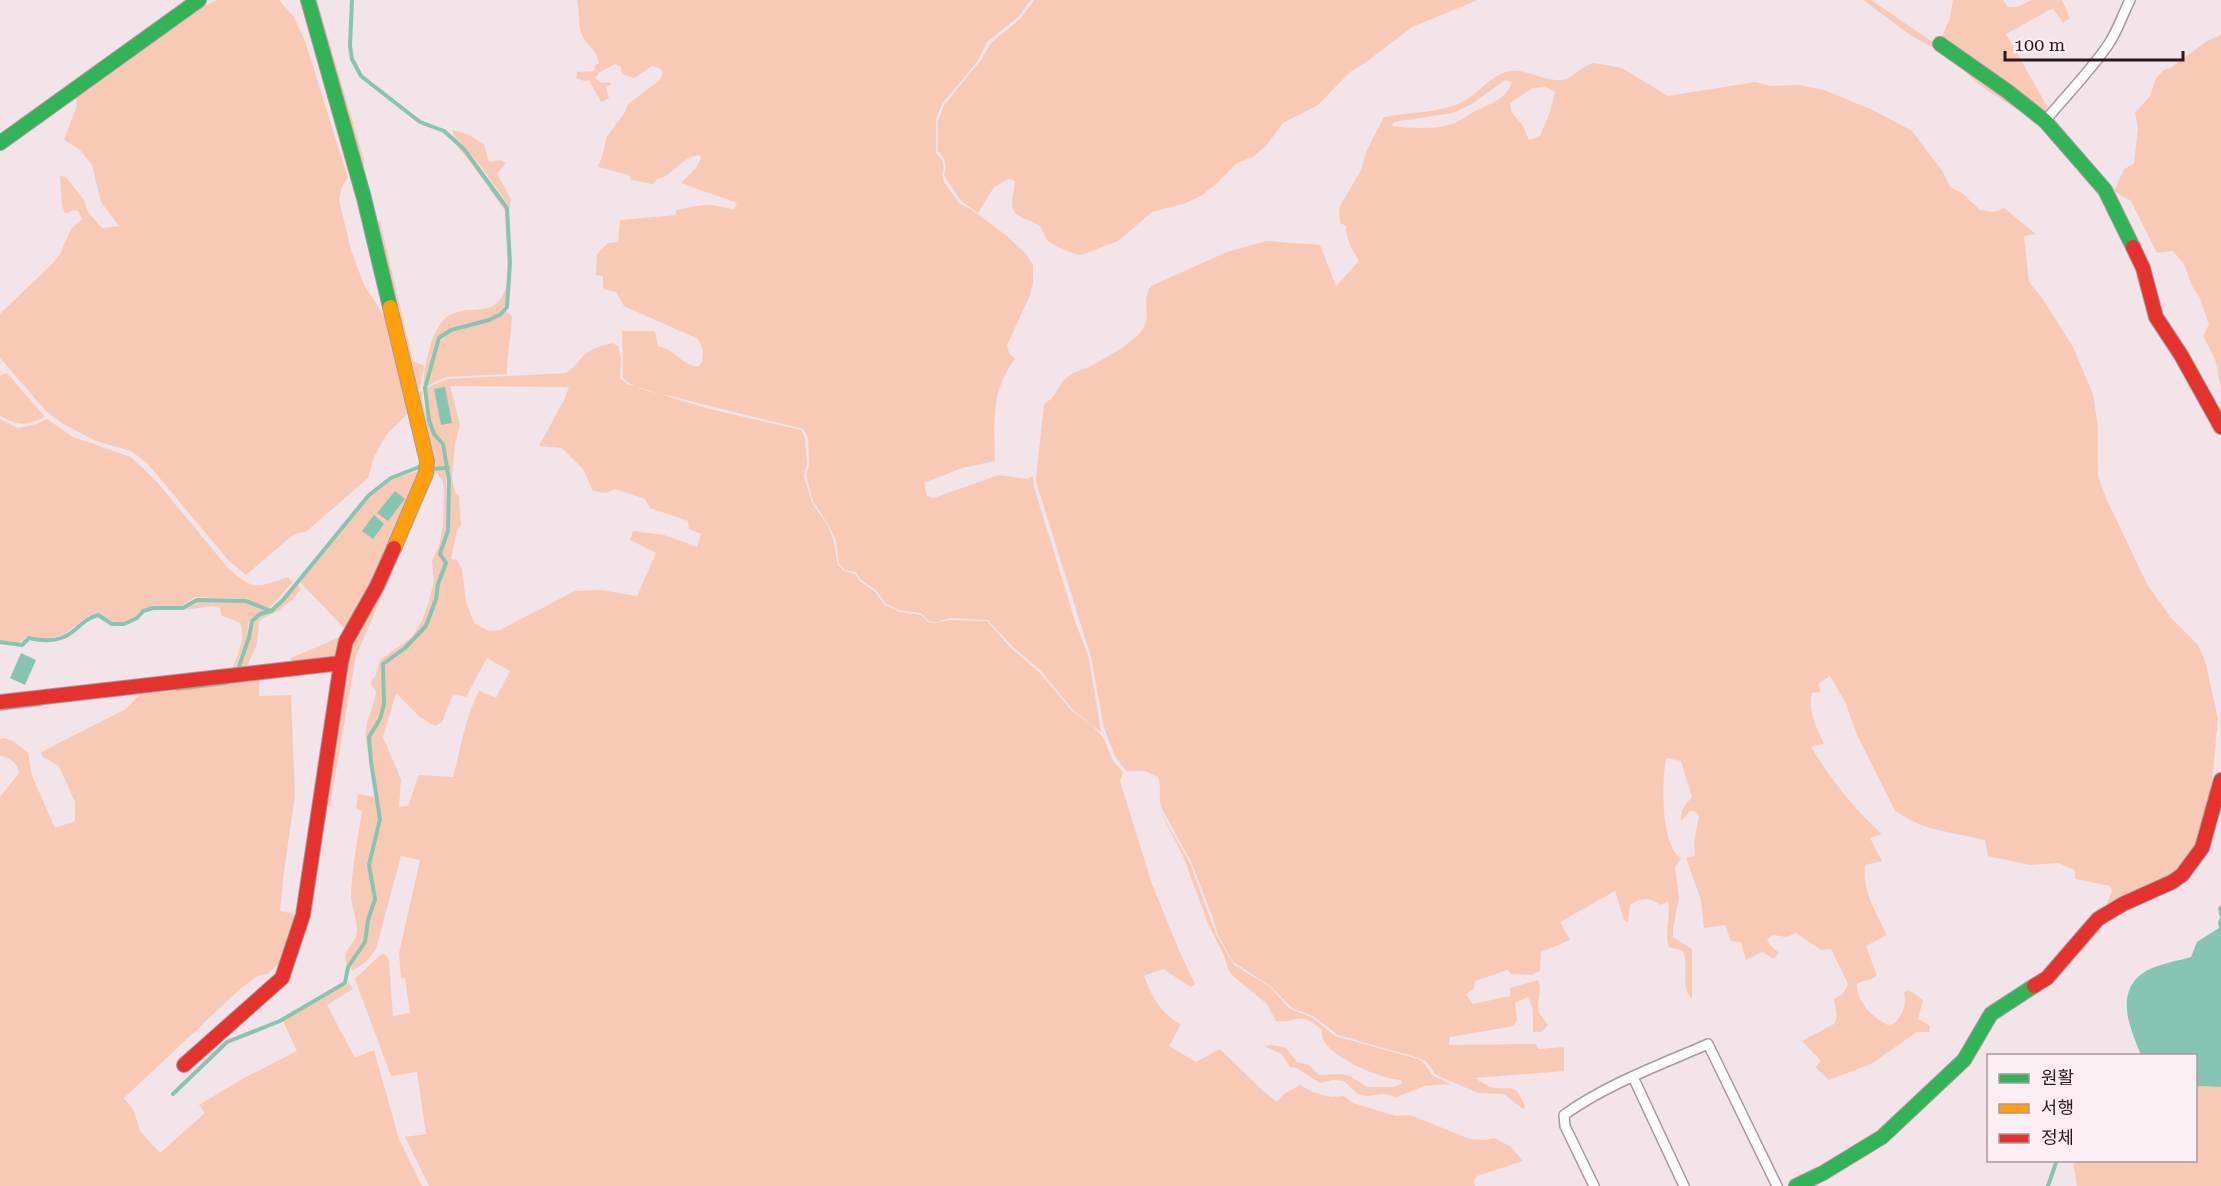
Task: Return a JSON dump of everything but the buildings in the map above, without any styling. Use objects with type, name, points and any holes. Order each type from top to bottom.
[{"type":"street","points":[[0,143],[199,0]]},
{"type":"street","points":[[184,1065],[282,978],[303,915],[346,641],[377,586],[427,467],[364,198],[308,0]]},
{"type":"street","points":[[2045,121],[2080,83],[2111,40],[2130,0]]},
{"type":"street","points":[[1940,44],[2045,121],[2105,190],[2143,268],[2156,316],[2181,355],[2221,427]]},
{"type":"street","points":[[0,702],[341,663]]},
{"type":"street","points":[[1796,1186],[1823,1173],[1882,1137],[1964,1060],[1991,1014],[2046,978],[2098,919],[2182,875],[2202,848],[2221,780]]},
{"type":"street","points":[[1594,1186],[1565,1126],[1564,1115],[1634,1077],[1708,1044],[1777,1186]]},
{"type":"street","points":[[1634,1077],[1684,1186]]},
{"type":"shaded area","points":[[217,0],[279,0],[294,17],[305,41],[348,178],[342,186],[339,200],[351,250],[364,285],[387,320],[408,413],[386,435],[374,457],[368,478],[307,531],[293,535],[246,575],[229,561],[147,463],[131,451],[96,441],[63,424],[45,410],[0,358],[0,314],[52,264],[60,254],[71,229],[82,219],[78,211],[73,210],[65,214],[62,205],[60,176],[66,177],[84,200],[88,212],[102,228],[119,226],[101,202],[92,165],[80,150],[64,140],[77,105],[76,97],[196,10]]},
{"type":"shaded area","points":[[311,0],[317,0],[364,160],[363,172]]},
{"type":"shaded area","points":[[577,0],[1031,0],[1018,17],[987,42],[977,62],[942,104],[936,119],[936,153],[943,163],[944,182],[959,203],[1007,236],[1026,254],[1033,265],[1033,284],[1007,345],[1009,353],[1015,359],[1007,370],[998,395],[995,420],[995,461],[962,468],[924,483],[927,496],[934,498],[998,475],[1027,479],[1033,476],[1034,487],[1075,621],[1089,658],[1101,732],[1073,710],[1041,671],[1012,646],[988,620],[950,618],[937,622],[929,621],[921,613],[899,610],[886,604],[876,590],[861,580],[856,572],[845,570],[839,564],[836,541],[813,501],[806,475],[809,465],[808,438],[803,429],[648,391],[634,386],[623,378],[622,331],[655,331],[658,346],[669,350],[686,363],[698,367],[702,362],[703,350],[698,339],[624,306],[616,292],[603,289],[603,276],[596,275],[597,254],[608,243],[618,242],[620,220],[676,215],[676,210],[705,205],[734,210],[737,203],[681,183],[696,168],[701,158],[700,155],[688,159],[653,184],[631,180],[629,175],[598,167],[607,136],[624,114],[628,104],[660,80],[663,72],[652,66],[634,78],[622,74],[621,67],[615,64],[600,72],[595,78],[601,83],[612,84],[606,87],[609,98],[601,102],[589,80],[576,78],[577,72],[594,71],[595,65],[599,63],[594,51],[582,35]]},
{"type":"shaded area","points":[[1034,0],[1478,0],[1412,27],[1350,72],[1318,105],[1283,123],[1266,146],[1253,157],[1237,163],[1202,195],[1186,203],[1152,212],[1118,241],[1081,255],[1049,242],[1039,226],[1015,212],[1012,202],[1015,181],[1009,179],[994,187],[978,213],[961,201],[944,175],[945,162],[938,151],[938,121],[944,105],[981,60],[991,43],[1021,18]]},
{"type":"shaded area","points":[[1863,0],[1871,0],[1945,51],[1915,38]]},
{"type":"shaded area","points":[[1953,0],[2003,0],[2008,7],[2017,7],[2032,0],[2062,0],[2070,18],[2063,23],[2053,8],[2006,34],[2048,108],[2045,111],[1940,41],[1950,18]]},
{"type":"shaded area","points":[[2221,35],[2221,389],[2215,359],[2203,336],[2209,324],[2184,264],[2173,251],[2157,253],[2131,201],[2114,191],[2124,169],[2134,164],[2138,128],[2135,113],[2150,96],[2156,78],[2207,41]]},
{"type":"shaded area","points":[[1953,56],[2038,114],[2103,187],[2131,252],[2089,177],[2068,150],[2043,127],[1985,89],[1960,66]]},
{"type":"shaded area","points":[[1594,63],[1622,68],[1668,96],[1755,82],[1771,86],[1798,85],[1824,90],[1875,111],[1912,131],[1943,172],[1950,187],[1962,193],[1980,210],[1994,212],[2004,208],[2036,234],[2024,236],[2029,282],[2072,345],[2093,394],[2098,427],[2098,476],[2106,498],[2147,584],[2171,618],[2198,645],[2205,661],[2218,718],[2209,813],[2196,852],[2173,877],[2104,911],[2112,891],[2110,886],[2075,879],[2075,870],[2058,863],[2030,865],[1988,856],[1985,840],[1933,829],[1914,822],[1895,811],[1857,735],[1845,702],[1830,676],[1818,684],[1821,692],[1812,693],[1811,706],[1824,744],[1811,747],[1843,793],[1882,834],[1870,838],[1882,861],[1865,865],[1865,875],[1868,893],[1887,935],[1866,946],[1877,976],[1857,984],[1857,991],[1867,1009],[1890,1026],[1900,1016],[1905,1003],[1904,992],[1909,990],[1923,1000],[1918,1019],[1930,1026],[1929,1032],[1917,1032],[1871,1064],[1829,1080],[1815,1067],[1821,1061],[1802,1041],[1834,1024],[1837,1017],[1834,999],[1843,994],[1848,984],[1831,949],[1821,950],[1796,933],[1787,937],[1773,935],[1767,939],[1779,953],[1774,959],[1762,952],[1746,960],[1741,942],[1731,941],[1725,925],[1704,928],[1701,900],[1686,858],[1695,856],[1694,842],[1699,816],[1696,812],[1690,811],[1681,821],[1682,811],[1692,797],[1681,761],[1666,758],[1663,796],[1666,827],[1674,851],[1681,858],[1675,867],[1679,898],[1673,937],[1692,949],[1692,999],[1686,988],[1686,964],[1683,951],[1669,947],[1668,901],[1661,905],[1646,899],[1634,902],[1630,905],[1628,922],[1624,920],[1615,891],[1560,922],[1570,940],[1541,952],[1540,971],[1532,975],[1511,974],[1507,970],[1475,981],[1474,988],[1466,994],[1473,1004],[1510,996],[1510,988],[1538,980],[1539,1012],[1548,1025],[1541,1032],[1533,1032],[1533,1010],[1528,997],[1515,1003],[1517,1019],[1514,1026],[1450,1037],[1449,1045],[1536,1044],[1539,1049],[1564,1047],[1564,1071],[1475,1078],[1491,1087],[1515,1090],[1525,1106],[1523,1109],[1504,1094],[1478,1093],[1436,1075],[1426,1061],[1419,1058],[1338,1035],[1313,1016],[1292,1008],[1269,985],[1233,962],[1217,933],[1191,862],[1161,807],[1158,777],[1145,771],[1126,771],[1115,756],[1104,728],[1091,657],[1036,478],[1044,404],[1052,398],[1062,382],[1069,376],[1112,354],[1140,333],[1146,322],[1147,297],[1151,286],[1227,252],[1266,241],[1320,245],[1336,286],[1359,261],[1348,240],[1346,226],[1340,223],[1339,208],[1361,170],[1367,150],[1384,117],[1437,110],[1457,104],[1471,97],[1493,79],[1510,71],[1562,80]],"holes":[[[1505,80],[1512,82],[1510,88],[1502,96],[1455,123],[1430,128],[1391,126],[1394,122],[1453,113],[1472,104]],[[1545,87],[1555,92],[1550,112],[1540,136],[1529,140],[1523,126],[1511,111],[1510,103],[1533,88]]]},
{"type":"shaded area","points":[[453,130],[469,135],[484,144],[489,162],[500,160],[506,163],[497,174],[511,199],[510,208],[476,161],[453,135]]},
{"type":"shaded area","points":[[452,140],[464,149],[506,208],[510,262],[506,303],[501,312],[490,318],[450,329],[440,336],[423,388],[433,337],[443,320],[459,312],[492,306],[504,293],[508,279],[505,211]]},
{"type":"shaded area","points":[[374,221],[380,221],[413,361],[424,366],[420,388],[411,393]]},
{"type":"shaded area","points":[[506,311],[512,316],[507,374],[446,377],[427,386],[436,350],[446,336],[466,326],[495,319]]},
{"type":"shaded area","points":[[612,343],[618,346],[621,361],[620,378],[627,384],[706,408],[801,430],[805,438],[807,465],[804,476],[812,503],[828,526],[834,542],[838,565],[844,571],[855,574],[860,581],[875,592],[885,605],[899,612],[921,615],[928,622],[934,623],[950,620],[987,621],[1010,647],[1039,672],[1072,711],[1092,725],[1104,739],[1113,761],[1123,772],[1120,781],[1152,884],[1195,984],[1191,987],[1163,969],[1144,976],[1162,1010],[1181,1024],[1169,1046],[1196,1062],[1220,1049],[1277,1102],[1284,1094],[1300,1085],[1313,1092],[1331,1097],[1344,1096],[1353,1103],[1396,1116],[1410,1115],[1470,1139],[1494,1138],[1510,1146],[1523,1161],[1477,1176],[1474,1181],[1475,1186],[429,1186],[405,1137],[426,1134],[417,1072],[391,1076],[355,979],[378,957],[382,954],[386,955],[389,960],[393,1016],[410,1013],[405,978],[401,978],[399,953],[420,860],[401,856],[376,949],[366,962],[352,971],[350,966],[366,942],[369,920],[376,899],[369,865],[381,819],[371,762],[370,737],[380,719],[384,704],[383,665],[405,649],[427,626],[447,563],[441,554],[449,530],[450,479],[444,443],[435,433],[430,420],[426,388],[447,379],[566,373],[587,353]],"holes":[[[450,386],[569,387],[539,446],[562,448],[583,469],[593,491],[606,493],[615,489],[645,499],[650,508],[688,521],[689,529],[701,534],[697,547],[664,535],[633,531],[630,540],[656,553],[637,596],[601,590],[575,591],[500,630],[489,631],[474,623],[466,602],[462,569],[457,560],[451,559],[457,531],[461,525],[459,496],[455,492],[452,477],[455,444],[460,425]],[[487,658],[510,671],[496,698],[479,691],[467,722],[453,777],[419,775],[408,806],[399,807],[401,779],[383,737],[396,693],[420,717],[435,726],[442,722],[453,694],[466,697]]]},
{"type":"shaded area","points":[[7,373],[45,417],[22,424],[0,416],[0,376]]},
{"type":"shaded area","points":[[445,387],[452,423],[441,425],[434,389]]},
{"type":"shaded area","points":[[423,391],[422,400],[428,422],[433,435],[442,446],[445,467],[429,467],[412,395]]},
{"type":"shaded area","points":[[0,419],[18,428],[47,419],[73,437],[131,457],[157,482],[228,568],[244,581],[262,585],[288,577],[293,582],[269,608],[245,599],[195,597],[182,606],[154,606],[142,609],[124,622],[112,622],[97,613],[92,614],[64,634],[54,638],[27,637],[19,643],[0,640]]},
{"type":"shaded area","points":[[420,470],[364,603],[345,629],[300,582],[371,495],[393,479]]},
{"type":"shaded area","points":[[446,470],[447,524],[439,553],[444,564],[434,600],[425,625],[403,649],[382,665],[382,705],[378,721],[368,737],[369,755],[366,728],[376,691],[371,685],[372,679],[375,677],[380,660],[412,637],[422,621],[434,581],[432,561],[439,546],[443,526],[444,490],[443,482],[436,472],[356,656],[330,806],[326,806],[348,661],[357,635],[380,590],[431,471]]},
{"type":"shaded area","points":[[395,491],[405,499],[388,521],[377,513]]},
{"type":"shaded area","points":[[374,515],[384,524],[373,539],[362,531]]},
{"type":"shaded area","points":[[297,584],[301,589],[293,599],[259,622],[257,644],[245,671],[238,672],[253,621],[260,615],[272,612]]},
{"type":"shaded area","points":[[199,602],[247,602],[266,611],[249,621],[247,636],[234,672],[232,672],[242,641],[240,623],[221,615],[220,608],[213,606],[184,610]]},
{"type":"shaded area","points":[[340,637],[342,648],[334,659],[291,664],[291,658]]},
{"type":"shaded area","points":[[21,653],[36,660],[25,685],[10,678]]},
{"type":"shaded area","points":[[259,679],[259,696],[291,695],[295,796],[280,911],[299,915],[283,962],[268,974],[257,976],[240,989],[124,1098],[134,1111],[140,1131],[160,1153],[205,1113],[199,1105],[242,1079],[297,1051],[283,1021],[349,983],[353,989],[327,1005],[355,1058],[374,1050],[399,1139],[422,1186],[0,1186],[0,797],[19,773],[13,761],[0,755],[0,739],[5,738],[15,742],[28,753],[32,776],[55,828],[75,821],[75,802],[59,766],[43,757],[41,753],[126,709],[140,694],[228,685],[231,682]]},
{"type":"shaded area","points":[[358,794],[375,797],[379,819],[368,866],[374,900],[367,919],[364,942],[348,965],[345,960],[346,952],[357,932],[351,895],[362,811],[356,809]]},
{"type":"shaded area","points":[[1159,809],[1190,863],[1216,934],[1234,965],[1269,986],[1289,1008],[1313,1018],[1335,1036],[1418,1059],[1425,1064],[1432,1075],[1450,1084],[1424,1086],[1397,1097],[1384,1094],[1366,1096],[1358,1094],[1344,1081],[1333,1080],[1320,1083],[1296,1068],[1290,1067],[1282,1054],[1266,1047],[1270,1045],[1285,1047],[1297,1062],[1309,1065],[1319,1075],[1350,1076],[1367,1087],[1394,1087],[1402,1083],[1401,1080],[1360,1068],[1331,1050],[1325,1043],[1322,1030],[1308,1020],[1276,1021],[1267,1004],[1233,976],[1209,926],[1183,856]]},
{"type":"shaded area","points":[[2221,905],[2221,1087],[2197,1086],[2197,1054],[2141,1054],[2129,1022],[2127,999],[2136,979],[2146,971],[2191,957],[2197,942],[2219,928],[2218,908]]},
{"type":"shaded area","points":[[2197,1086],[2221,1087],[2221,1186],[2077,1186],[2073,1162],[2197,1162]]},
{"type":"waterway","points":[[173,1094],[227,1042],[280,1021],[345,983],[348,967],[365,942],[368,920],[375,899],[369,865],[380,819],[369,737],[380,719],[384,704],[383,664],[405,648],[426,626],[446,563],[440,554],[448,530],[449,480],[443,444],[434,434],[429,420],[425,388],[439,338],[451,330],[489,320],[501,314],[507,307],[510,263],[507,208],[464,149],[444,131],[420,122],[361,76],[352,59],[350,46],[352,0]]},
{"type":"waterway","points":[[237,672],[252,621],[260,614],[271,611],[283,600],[369,495],[391,478],[419,467]]},
{"type":"waterway","points":[[431,469],[448,468]]},
{"type":"waterway","points":[[0,642],[22,645],[29,638],[56,639],[71,633],[94,616],[98,615],[112,624],[124,624],[137,618],[143,611],[153,608],[183,608],[197,600],[246,601],[271,611]]},
{"type":"waterway","points":[[177,689],[227,683]]},
{"type":"waterway","points":[[0,709],[41,704]]},
{"type":"waterway","points":[[2048,1186],[2056,1162]]},
{"type":"traffic: fast","points":[[0,143],[199,0]]},
{"type":"traffic: fast","points":[[308,0],[364,198],[390,307]]},
{"type":"traffic: fast","points":[[1940,44],[2045,121],[2105,190],[2133,247]]},
{"type":"traffic: fast","points":[[1796,1186],[1823,1173],[1882,1137],[1964,1060],[1991,1014],[2034,986]]},
{"type":"traffic: slow","points":[[390,307],[427,461],[426,473],[394,548]]},
{"type":"traffic: jam","points":[[2133,247],[2143,268],[2156,317],[2181,355],[2221,427]]},
{"type":"traffic: jam","points":[[0,702],[341,663],[346,641],[377,586],[394,548]]},
{"type":"traffic: jam","points":[[184,1065],[282,978],[303,915],[341,663]]},
{"type":"traffic: jam","points":[[2034,986],[2047,978],[2098,919],[2182,875],[2202,848],[2221,780]]}]
